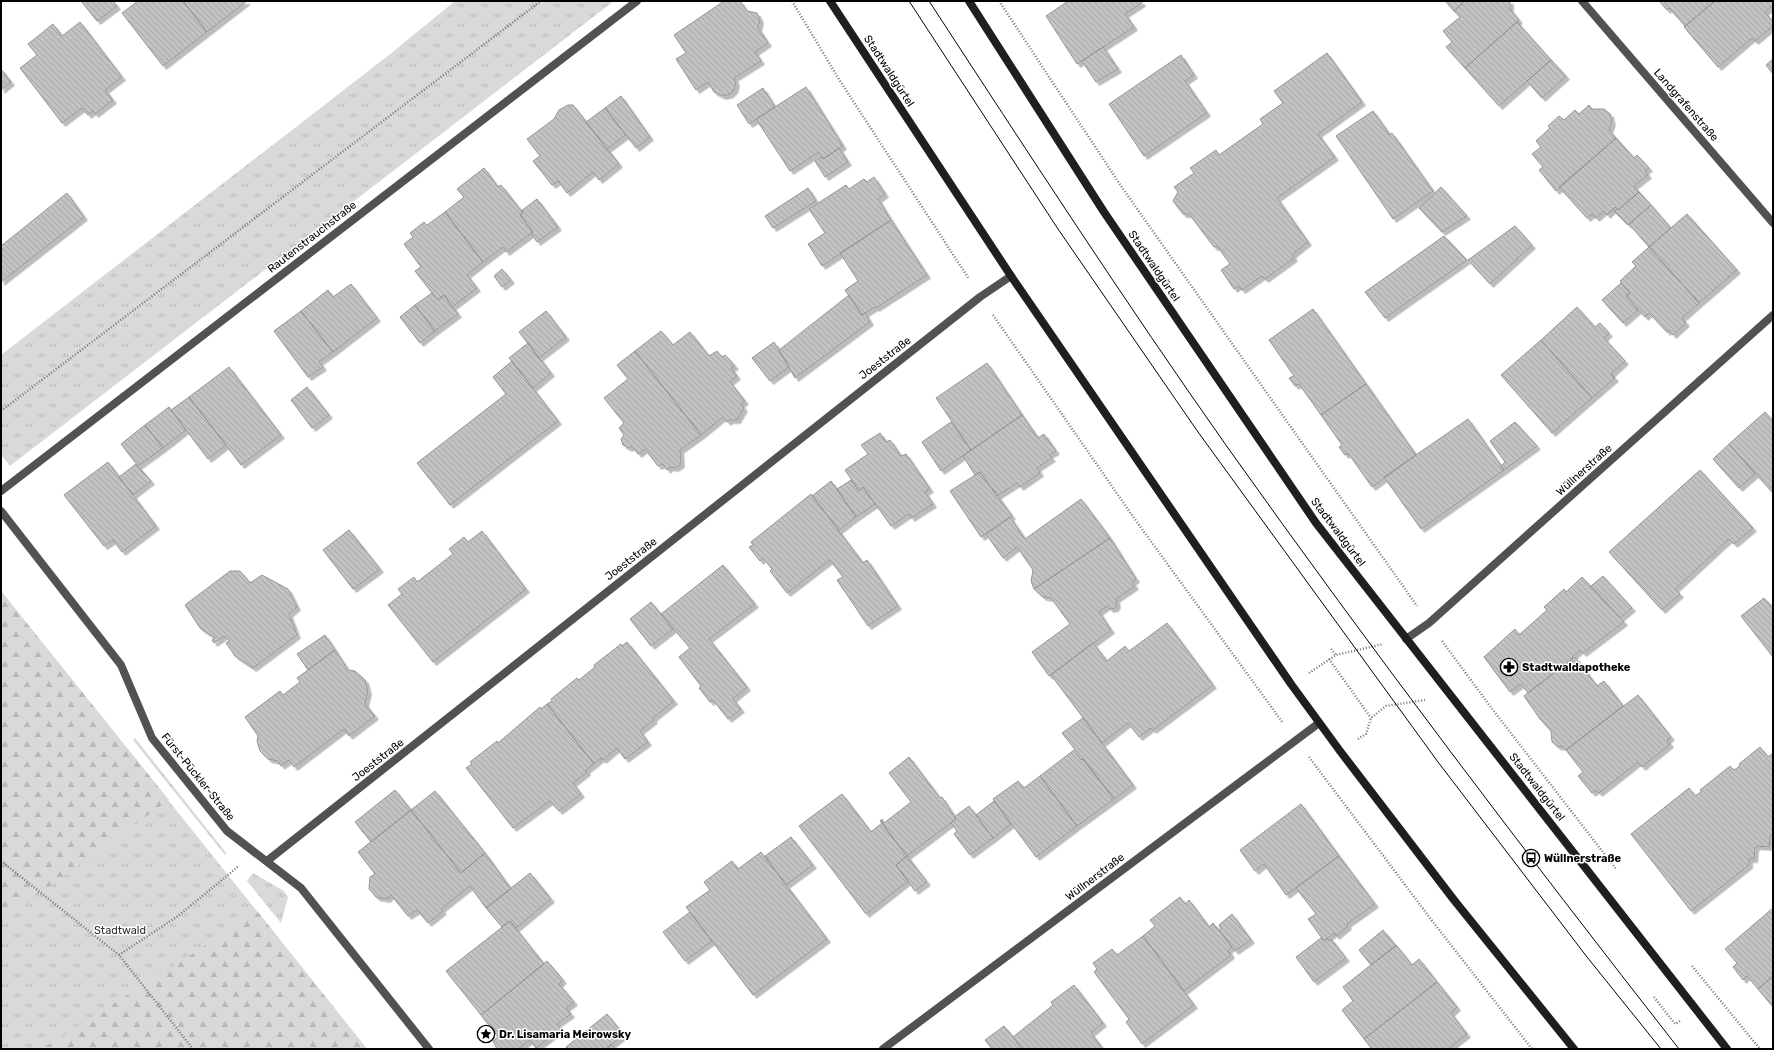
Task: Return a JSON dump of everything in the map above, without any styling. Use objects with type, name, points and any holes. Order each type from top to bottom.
[{"type":"main road","name":"Stadtwaldgürtel","points":[[830,1],[1011,276],[1291,684],[1340,751],[1454,900],[1574,1049]]},
{"type":"main road","name":"Stadtwaldgürtel","points":[[969,1],[1104,212],[1316,523],[1727,1049]]},
{"type":"street","name":"Rautenstrauchstraße","points":[[1,491],[637,1]]},
{"type":"street","name":"Landgrafenstraße","points":[[1582,1],[1773,223]]},
{"type":"street","name":"Joeststraße","points":[[267,861],[980,297],[1011,276]]},
{"type":"street","name":"Wüllnerstraße","points":[[1406,639],[1429,623],[1773,315]]},
{"type":"street","name":"Fürst-Pückler-Straße","points":[[1,511],[121,665],[152,738],[227,831],[301,888],[428,1049]]},
{"type":"street","name":"Wüllnerstraße","points":[[883,1049],[1319,723]]},
{"type":"path","points":[[1,412],[541,1]]},
{"type":"path","points":[[792,1],[844,87],[980,297],[1134,518],[1316,768],[1532,1049]]},
{"type":"path","points":[[999,1],[1121,186],[1405,591],[1493,710],[1620,874]]},
{"type":"path","points":[[1382,606],[1405,591]]},
{"type":"path","points":[[1266,700],[1336,655],[1385,644],[1381,638]]},
{"type":"path","points":[[1331,649],[1336,655]]},
{"type":"path","points":[[1329,659],[1371,718]]},
{"type":"path","points":[[1433,673],[1456,659]]},
{"type":"path","points":[[1316,768],[1366,734],[1371,718],[1386,706],[1426,701],[1422,696]]},
{"type":"path","points":[[119,955],[178,916],[255,852]]},
{"type":"path","points":[[1,861],[119,955],[193,1049]]},
{"type":"path","points":[[1689,963],[1760,1049]]},
{"type":"green space","points":[[455,1],[614,1],[10,466],[1,455],[1,355],[389,55]]},
{"type":"green space","name":"Stadtwald","points":[[1,591],[367,1049],[1,1049]]},
{"type":"green space","points":[[1,591],[169,800],[1,921]]},
{"type":"green space","points":[[135,738],[227,854],[225,855],[133,740]]},
{"type":"green space","points":[[253,873],[284,891],[288,897],[281,923],[247,881]]},
{"type":"green space","points":[[258,912],[367,1049],[39,1049],[55,1041]]},
{"type":"building","points":[[81,1],[113,1],[117,6],[97,21]]},
{"type":"building","points":[[138,1],[183,1],[207,32],[163,66],[122,13]]},
{"type":"building","points":[[183,1],[247,1],[207,32]]},
{"type":"building","points":[[724,1],[740,1],[747,11],[757,13],[760,20],[758,28],[768,43],[755,52],[761,61],[734,78],[736,83],[734,90],[730,94],[723,96],[714,92],[708,82],[696,90],[676,59],[686,53],[674,35]]},
{"type":"building","points":[[1068,1],[1141,1],[1142,3],[1125,14],[1134,27],[1077,64],[1046,16]]},
{"type":"building","points":[[1445,1],[1465,1],[1454,11]]},
{"type":"building","points":[[1465,1],[1510,1],[1510,9],[1519,20],[1465,68],[1446,47],[1452,42],[1443,31],[1460,17],[1454,11]]},
{"type":"building","points":[[1659,1],[1715,1],[1685,26],[1669,8],[1667,10]]},
{"type":"building","points":[[1715,1],[1773,1],[1773,5],[1765,12],[1773,22],[1773,26],[1755,41],[1752,38],[1718,67],[1684,27]]},
{"type":"building","points":[[80,22],[122,77],[105,90],[113,100],[95,114],[93,111],[88,115],[82,108],[62,123],[20,68],[37,55],[28,44],[53,24],[62,36]]},
{"type":"building","points":[[1517,22],[1551,60],[1499,106],[1465,68]]},
{"type":"building","points":[[1103,47],[1118,69],[1096,82],[1082,61]]},
{"type":"building","points":[[1327,53],[1362,102],[1318,134],[1335,157],[1277,198],[1308,242],[1292,255],[1294,258],[1265,279],[1262,276],[1242,290],[1238,286],[1234,289],[1221,270],[1230,264],[1217,246],[1214,247],[1189,214],[1183,214],[1173,201],[1178,192],[1174,187],[1194,173],[1190,168],[1216,150],[1219,155],[1263,124],[1260,119],[1283,103],[1274,91]]},
{"type":"building","points":[[1181,55],[1194,75],[1185,81],[1207,113],[1144,156],[1109,104]]},
{"type":"building","points":[[1773,59],[1773,74],[1766,65]]},
{"type":"building","points":[[1551,60],[1566,76],[1542,98],[1527,81]]},
{"type":"building","points":[[1,69],[11,82],[1,90]]},
{"type":"building","points":[[806,87],[843,146],[823,159],[819,152],[790,171],[756,119]]},
{"type":"building","points":[[763,88],[775,107],[749,124],[737,105]]},
{"type":"building","points":[[621,96],[650,137],[636,148],[605,108]]},
{"type":"building","points":[[568,105],[573,105],[619,164],[599,180],[593,172],[567,193],[558,181],[552,185],[533,161],[540,156],[527,139],[554,119],[559,110]]},
{"type":"building","points":[[1589,105],[1592,109],[1604,109],[1610,114],[1612,122],[1609,130],[1616,138],[1556,191],[1539,170],[1543,167],[1532,154],[1541,147],[1536,141],[1550,128],[1548,126],[1559,116],[1564,120],[1575,110],[1579,114]]},
{"type":"building","points":[[605,108],[626,135],[607,149],[586,122]]},
{"type":"building","points":[[1373,111],[1390,135],[1392,133],[1433,191],[1393,219],[1336,136]]},
{"type":"building","points":[[1616,138],[1634,158],[1637,155],[1649,168],[1645,171],[1648,175],[1634,186],[1639,192],[1618,210],[1615,207],[1607,215],[1604,211],[1596,218],[1592,214],[1587,218],[1559,187]]},
{"type":"building","points":[[839,148],[848,162],[825,177],[815,161],[821,157],[823,159]]},
{"type":"building","points":[[484,168],[498,187],[501,185],[523,213],[520,215],[533,232],[506,252],[503,247],[483,262],[445,212],[464,197],[457,189]]},
{"type":"building","points":[[874,177],[885,194],[878,199],[891,220],[822,266],[808,244],[825,233],[809,209],[846,185],[849,189],[864,179],[867,182]]},
{"type":"building","points":[[1441,187],[1467,216],[1442,232],[1419,208]]},
{"type":"building","points":[[808,188],[816,201],[773,228],[765,216]]},
{"type":"building","points":[[1639,192],[1651,205],[1628,225],[1614,211],[1617,209],[1618,210]]},
{"type":"building","points":[[67,193],[84,217],[1,282],[1,246]]},
{"type":"building","points":[[537,199],[558,227],[537,242],[531,233],[533,232],[520,215],[523,213],[521,211]]},
{"type":"building","points":[[1651,205],[1671,228],[1649,247],[1629,224]]},
{"type":"building","points":[[445,212],[483,262],[467,275],[477,288],[452,307],[444,295],[438,300],[415,271],[421,267],[404,244],[413,237],[410,233],[424,222],[427,225]]},
{"type":"building","points":[[1687,214],[1737,270],[1699,303],[1649,247]]},
{"type":"building","points":[[891,220],[927,275],[876,308],[875,307],[862,315],[845,290],[858,281],[840,253]]},
{"type":"building","points":[[1515,226],[1532,245],[1490,284],[1468,260]]},
{"type":"building","points":[[1444,236],[1467,260],[1385,318],[1365,292]]},
{"type":"building","points":[[1649,247],[1699,303],[1682,318],[1686,323],[1673,335],[1669,330],[1667,332],[1649,313],[1645,317],[1626,296],[1630,293],[1620,281],[1636,266],[1632,262]]},
{"type":"building","points":[[502,269],[511,280],[502,287],[494,276]]},
{"type":"building","points":[[1621,283],[1630,293],[1626,296],[1638,310],[1623,323],[1602,300]]},
{"type":"building","points":[[351,284],[377,318],[333,352],[301,311],[328,290],[333,297]]},
{"type":"building","points":[[432,293],[438,300],[444,295],[458,314],[435,331],[415,305]]},
{"type":"building","points":[[849,295],[862,315],[865,313],[870,322],[795,378],[779,350]]},
{"type":"building","points":[[415,305],[435,331],[420,343],[400,317]]},
{"type":"building","points":[[1577,307],[1595,327],[1600,323],[1609,333],[1604,338],[1625,361],[1611,374],[1615,378],[1592,398],[1541,340]]},
{"type":"building","points":[[1313,309],[1366,384],[1321,415],[1299,384],[1295,386],[1289,378],[1294,376],[1269,340]]},
{"type":"building","points":[[301,311],[333,352],[319,362],[323,367],[308,377],[274,331]]},
{"type":"building","points":[[546,311],[566,337],[539,358],[519,332]]},
{"type":"building","points":[[661,331],[673,345],[690,332],[709,356],[717,351],[722,357],[725,355],[735,366],[731,368],[737,376],[730,382],[745,401],[741,404],[744,408],[737,420],[730,420],[727,422],[723,417],[701,435],[635,351]]},
{"type":"building","points":[[1541,340],[1592,398],[1552,433],[1501,375]]},
{"type":"building","points":[[774,342],[789,367],[770,381],[752,358]]},
{"type":"building","points":[[528,343],[551,373],[533,388],[509,358]]},
{"type":"building","points":[[635,351],[701,435],[680,450],[681,464],[675,468],[670,467],[667,470],[663,464],[658,466],[645,449],[638,454],[632,446],[629,448],[623,445],[621,439],[624,435],[619,428],[624,423],[604,398],[628,379],[617,365]]},
{"type":"building","points":[[512,361],[558,421],[450,505],[417,463],[506,394],[493,377]]},
{"type":"building","points":[[987,363],[1022,415],[971,450],[936,398]]},
{"type":"building","points":[[229,367],[281,435],[241,465],[189,397]]},
{"type":"building","points":[[1366,384],[1416,455],[1372,487],[1348,453],[1345,455],[1339,447],[1342,445],[1321,415]]},
{"type":"building","points":[[307,387],[329,415],[312,428],[291,400]]},
{"type":"building","points":[[189,397],[226,445],[208,459],[171,410]]},
{"type":"building","points":[[169,407],[186,430],[163,448],[145,425]]},
{"type":"building","points":[[1765,412],[1773,421],[1773,493],[1729,444]]},
{"type":"building","points":[[1022,415],[1038,438],[1044,434],[1056,451],[1049,455],[1052,458],[1037,468],[1040,473],[1020,487],[1017,483],[997,496],[980,472],[975,475],[963,456]]},
{"type":"building","points":[[1468,419],[1504,470],[1421,529],[1384,477]]},
{"type":"building","points":[[951,422],[971,450],[941,471],[922,442]]},
{"type":"building","points":[[1515,422],[1537,446],[1504,470],[1501,466],[1505,462],[1490,441]]},
{"type":"building","points":[[145,425],[163,448],[138,466],[121,444]]},
{"type":"building","points":[[880,433],[886,442],[890,440],[901,456],[906,454],[930,489],[925,492],[933,504],[911,518],[909,514],[891,526],[863,487],[859,491],[845,470],[868,454],[861,445]]},
{"type":"building","points":[[1729,444],[1755,474],[1739,488],[1713,459]]},
{"type":"building","points":[[108,462],[156,526],[122,552],[113,540],[104,546],[64,495]]},
{"type":"building","points":[[136,464],[151,481],[133,495],[119,477]]},
{"type":"building","points":[[1700,470],[1753,528],[1734,544],[1729,539],[1675,589],[1680,594],[1662,610],[1609,552]]},
{"type":"building","points":[[980,472],[1012,516],[981,537],[950,491]]},
{"type":"building","points":[[851,480],[859,491],[863,487],[875,504],[856,517],[837,489]]},
{"type":"building","points":[[831,481],[856,517],[839,530],[812,496]]},
{"type":"building","points":[[811,494],[863,563],[867,560],[898,606],[868,626],[837,580],[843,577],[830,560],[787,593],[770,571],[772,569],[763,558],[760,561],[749,547],[753,545],[751,542]]},
{"type":"building","points":[[1081,499],[1110,538],[1034,589],[1031,581],[1033,570],[1017,547],[1003,558],[986,534],[1010,517],[1025,539]]},
{"type":"building","points":[[349,530],[380,569],[353,589],[323,550]]},
{"type":"building","points":[[482,531],[526,589],[433,662],[388,605],[402,594],[398,589],[414,577],[417,582],[453,554],[449,549],[464,537],[468,542]]},
{"type":"building","points":[[1110,538],[1136,579],[1132,582],[1135,586],[1116,599],[1117,605],[1115,608],[1110,609],[1107,606],[1099,612],[1111,630],[1049,676],[1032,652],[1070,624],[1051,598],[1043,597],[1034,589]]},
{"type":"building","points":[[723,565],[755,604],[709,639],[747,687],[733,699],[741,709],[728,719],[713,700],[710,702],[699,688],[701,686],[679,657],[690,648],[661,614]]},
{"type":"building","points":[[230,571],[240,571],[250,583],[262,575],[288,589],[297,607],[289,614],[297,635],[253,668],[235,656],[226,643],[230,641],[224,636],[214,643],[212,640],[215,638],[200,628],[185,605]]},
{"type":"building","points":[[1603,576],[1632,608],[1620,618],[1591,586]]},
{"type":"building","points":[[1582,577],[1624,622],[1583,653],[1580,650],[1572,657],[1573,658],[1528,693],[1521,684],[1510,692],[1484,657],[1515,629],[1519,635],[1547,610],[1544,607],[1564,589],[1566,592]]},
{"type":"building","points":[[1764,598],[1773,608],[1773,657],[1741,616]]},
{"type":"building","points":[[651,602],[673,629],[651,646],[630,619]]},
{"type":"building","points":[[1167,623],[1213,685],[1153,730],[1151,728],[1139,737],[1128,723],[1102,743],[1051,675],[1093,643],[1107,661],[1125,646],[1129,651]]},
{"type":"building","points":[[325,635],[335,650],[308,670],[297,654]]},
{"type":"building","points":[[627,642],[674,701],[640,731],[648,742],[625,759],[617,748],[603,760],[601,758],[594,764],[547,704],[577,678],[579,680],[595,667],[594,665],[621,644],[622,646]]},
{"type":"building","points":[[335,650],[348,670],[355,671],[365,680],[368,691],[365,704],[375,716],[349,736],[344,729],[294,767],[289,760],[281,766],[278,761],[268,759],[260,751],[257,741],[258,736],[245,717],[280,691],[283,695],[300,682],[297,678]]},
{"type":"building","points":[[1575,657],[1597,686],[1604,681],[1623,706],[1566,750],[1564,747],[1557,746],[1552,742],[1551,731],[1540,719],[1524,696]]},
{"type":"building","points":[[1638,695],[1671,737],[1667,740],[1670,744],[1642,767],[1638,762],[1599,793],[1596,790],[1592,793],[1578,776],[1583,772],[1566,750]]},
{"type":"building","points":[[547,704],[594,764],[586,770],[587,772],[573,783],[581,794],[559,811],[550,801],[513,828],[466,768],[472,764],[470,762],[497,741],[498,743],[540,707],[541,709]]},
{"type":"building","points":[[1083,718],[1133,785],[1114,799],[1062,733]]},
{"type":"building","points":[[1760,747],[1768,757],[1773,753],[1773,835],[1770,836],[1769,847],[1757,846],[1755,848],[1754,859],[1749,859],[1749,865],[1691,911],[1631,834],[1689,788],[1695,796],[1701,792],[1700,790],[1730,766],[1734,770],[1740,766],[1739,764]]},
{"type":"building","points":[[1074,750],[1081,760],[1083,758],[1114,799],[1077,826],[1040,776]]},
{"type":"building","points":[[909,757],[940,798],[942,797],[956,819],[907,856],[880,821],[882,819],[884,823],[911,802],[889,773]]},
{"type":"building","points":[[1040,776],[1077,826],[1036,857],[993,799],[1018,781],[1024,788]]},
{"type":"building","points":[[395,790],[411,810],[371,842],[355,822]]},
{"type":"building","points":[[435,791],[485,853],[461,873],[411,810]]},
{"type":"building","points":[[842,794],[871,832],[882,823],[907,856],[896,865],[908,881],[866,914],[799,826]]},
{"type":"building","points":[[994,801],[1011,824],[993,838],[976,815]]},
{"type":"building","points":[[1301,804],[1339,856],[1286,895],[1264,864],[1255,871],[1240,850]]},
{"type":"building","points":[[969,806],[993,838],[970,855],[954,834],[957,831],[951,823],[956,819],[954,817]]},
{"type":"building","points":[[411,810],[461,873],[485,853],[511,889],[486,908],[470,886],[441,909],[443,911],[428,923],[417,910],[408,916],[391,895],[387,899],[376,897],[369,889],[370,877],[375,874],[358,852]]},
{"type":"building","points":[[791,837],[813,865],[786,885],[765,856]]},
{"type":"building","points":[[761,852],[827,939],[753,995],[686,907],[710,890],[704,882],[732,861],[738,869]]},
{"type":"building","points":[[907,856],[927,882],[915,891],[896,865]]},
{"type":"building","points":[[1339,856],[1375,904],[1347,924],[1348,926],[1336,936],[1334,933],[1324,941],[1308,919],[1316,914],[1296,888]]},
{"type":"building","points":[[530,873],[551,899],[516,928],[510,921],[502,927],[486,908]]},
{"type":"building","points":[[1180,897],[1185,904],[1189,900],[1209,927],[1213,923],[1232,947],[1228,950],[1231,955],[1184,991],[1143,936],[1155,926],[1150,920]]},
{"type":"building","points":[[1773,908],[1773,976],[1758,989],[1747,976],[1743,980],[1733,967],[1737,963],[1725,949]]},
{"type":"building","points":[[690,912],[712,941],[685,961],[663,932]]},
{"type":"building","points":[[1232,914],[1251,940],[1235,951],[1219,930],[1221,929],[1219,925]]},
{"type":"building","points":[[510,921],[544,964],[481,1015],[446,971]]},
{"type":"building","points":[[1383,930],[1396,946],[1371,965],[1359,950]]},
{"type":"building","points":[[1143,936],[1194,1005],[1142,1044],[1126,1022],[1129,1019],[1094,972],[1097,969],[1093,963],[1112,949],[1117,955]]},
{"type":"building","points":[[1321,938],[1324,941],[1327,938],[1329,941],[1331,939],[1346,958],[1314,982],[1296,957]]},
{"type":"building","points":[[1396,945],[1412,965],[1419,959],[1437,982],[1364,1039],[1342,1010],[1353,1001],[1343,987]]},
{"type":"building","points":[[547,961],[563,980],[559,984],[574,1002],[566,1008],[571,1014],[557,1024],[561,1029],[536,1048],[530,1040],[518,1049],[497,1049],[493,1041],[498,1037],[481,1015]]},
{"type":"building","points":[[1773,976],[1773,1007],[1758,989]]},
{"type":"building","points":[[1437,982],[1457,1007],[1451,1013],[1467,1034],[1448,1049],[1372,1049],[1364,1039]]},
{"type":"building","points":[[1074,985],[1103,1023],[1091,1033],[1103,1049],[1022,1049],[1013,1037],[1053,1005],[1051,1002]]},
{"type":"building","points":[[607,1014],[624,1035],[606,1049],[568,1049],[566,1047]]},
{"type":"building","points":[[1004,1026],[1022,1049],[992,1049],[985,1040]]},
{"type":"building","points":[[611,1044],[615,1049],[606,1049]]},
{"type":"tram line","points":[[909,1],[1058,229],[1198,432],[1438,762],[1587,957],[1661,1049]]},
{"type":"tram line","points":[[929,1],[1114,282],[1228,448],[1450,751],[1679,1049]]},
{"type":"place","name":"Stadtwaldapotheke","points":[[1509,667]]},
{"type":"place","name":"Wüllnerstraße","points":[[1531,858]]},
{"type":"place","name":"Dr. Lisamaria Meirowsky","points":[[486,1034]]}]
